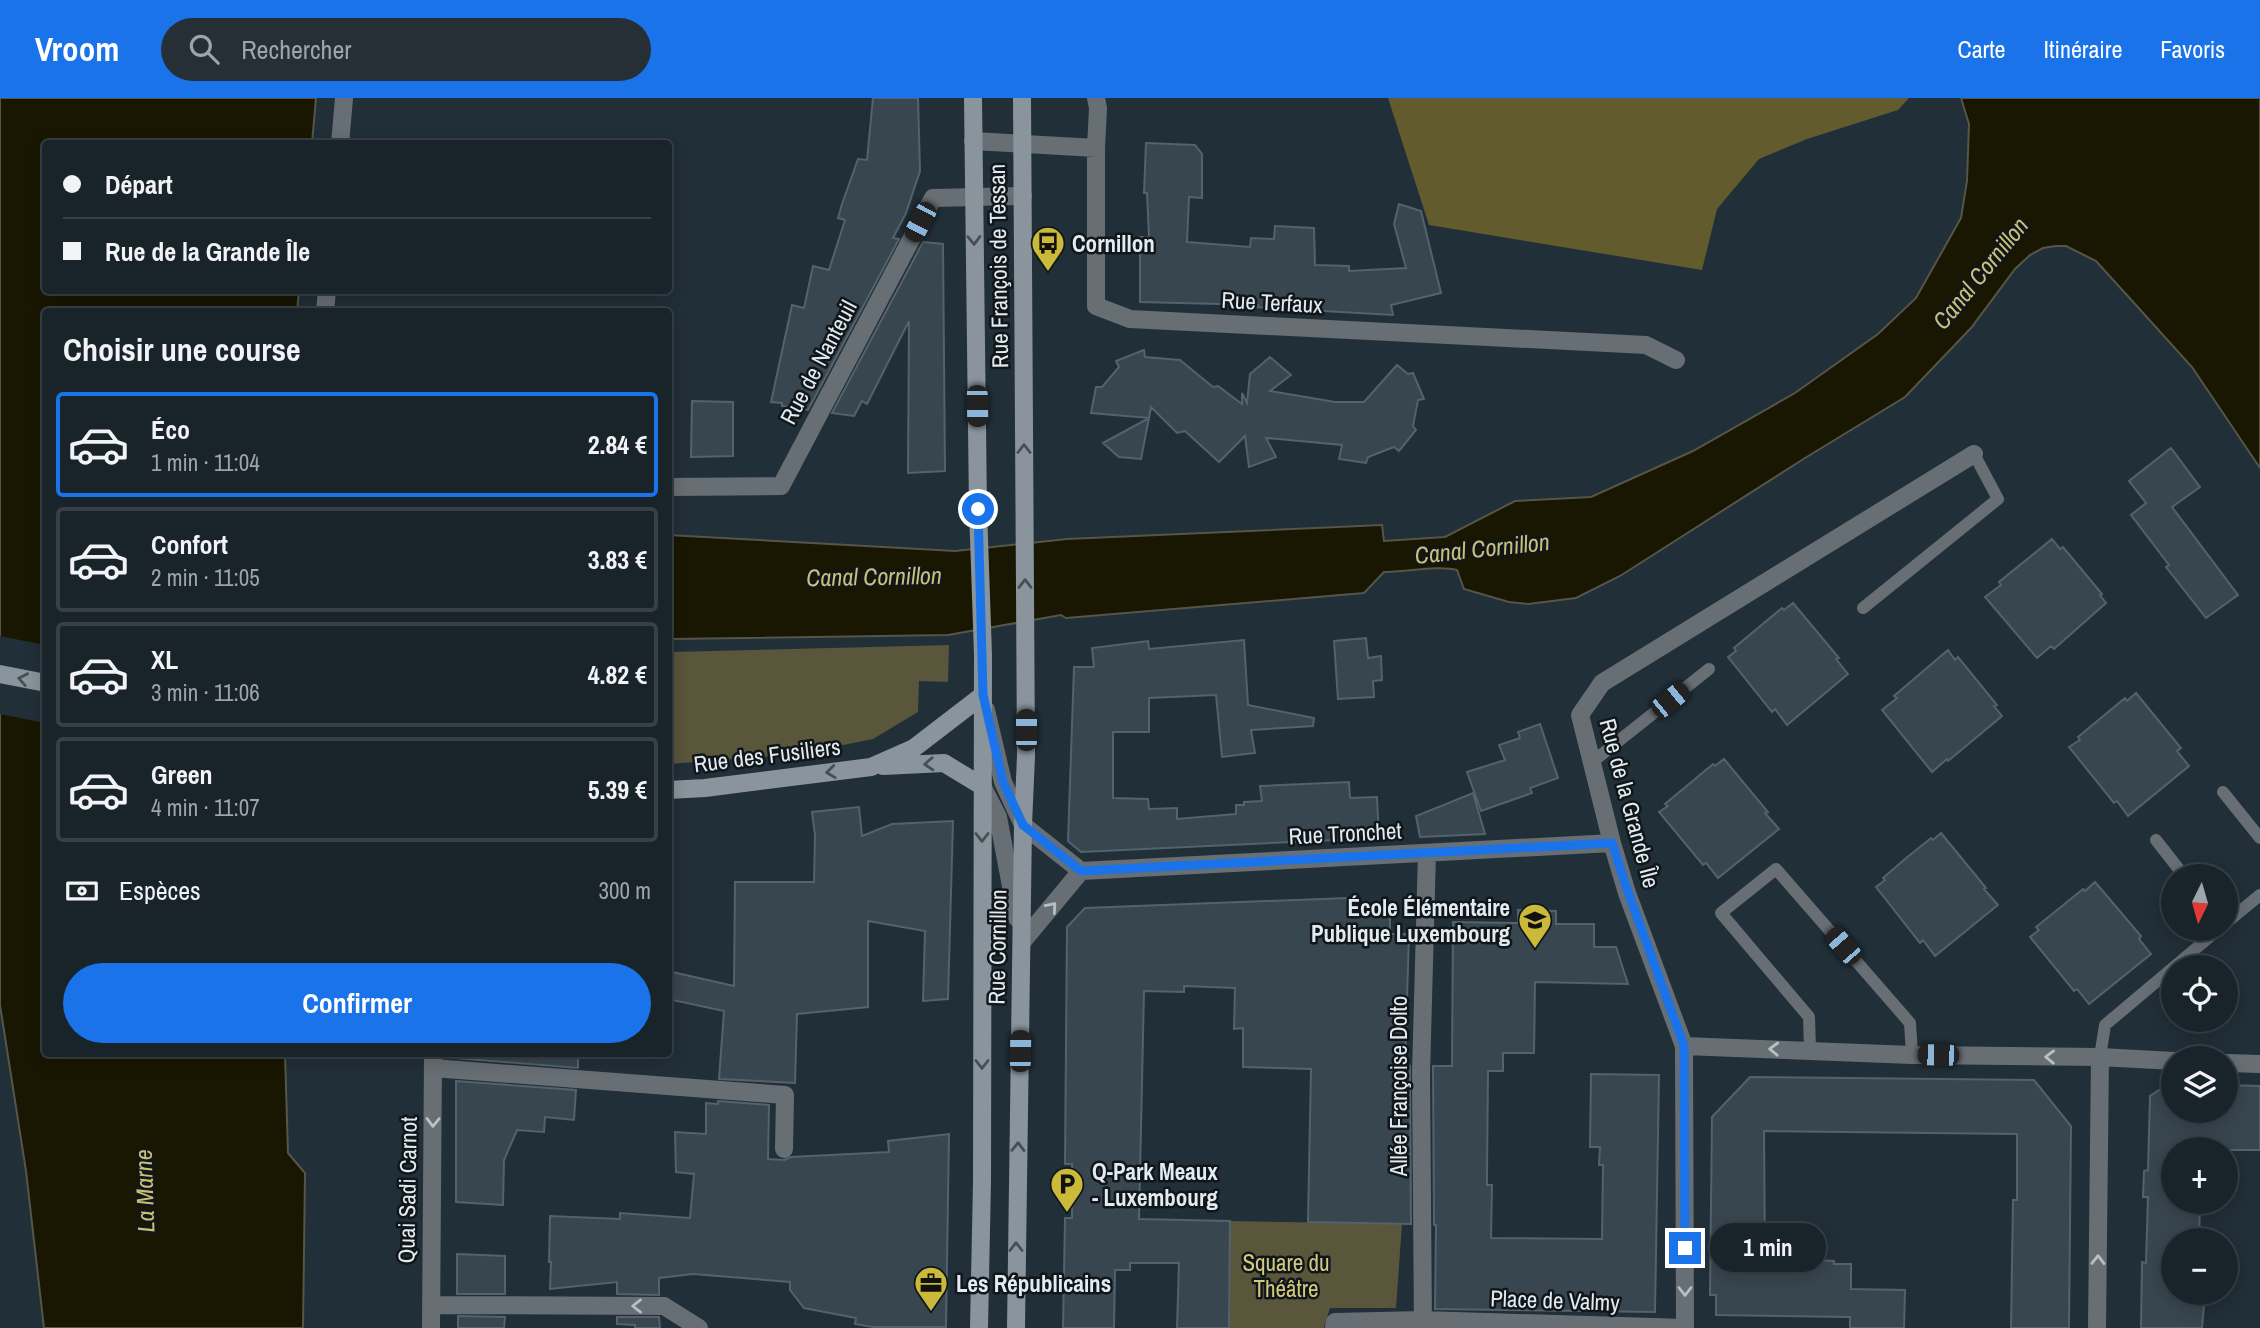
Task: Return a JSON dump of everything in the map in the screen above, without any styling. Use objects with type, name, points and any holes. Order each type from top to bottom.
[{"type":"main road","name":"Rue François de Tessan","points":[[973,98],[978,509],[983,655]]},
{"type":"main road","name":"Rue François de Tessan","points":[[1022,98],[1025,651]]},
{"type":"main road","name":"Rue Cornillon","points":[[1016,1328],[1026,756],[1025,651]]},
{"type":"main road","name":"Rue Cornillon","points":[[979,1328],[982,1181],[983,655]]},
{"type":"main road","points":[[0,674],[42,682]]},
{"type":"main road","name":"Rue des Fusiliers","points":[[871,766],[914,748],[983,695]]},
{"type":"main road","name":"Rue des Fusiliers","points":[[672,790],[705,788],[871,766],[944,763],[982,786]]},
{"type":"street","points":[[340,140],[344,98]]},
{"type":"street","points":[[973,141],[1096,148],[1096,98]]},
{"type":"street","name":"Rue Terfaux","points":[[1096,148],[1097,306],[1129,319],[1646,345],[1676,360]]},
{"type":"street","points":[[973,198],[1023,196]]},
{"type":"street","name":"Rue de Nanteuil","points":[[672,487],[781,486],[933,198],[973,198]]},
{"type":"street","name":"Rue de la Grande Île","points":[[1685,1328],[1684,1046],[1612,843],[1580,715],[1602,683],[1974,454]]},
{"type":"street","points":[[983,695],[1003,782],[1023,825],[1081,871],[1022,942]]},
{"type":"street","points":[[982,786],[998,817],[1022,942]]},
{"type":"street","name":"Rue Tronchet","points":[[1081,871],[1612,843]]},
{"type":"street","name":"Allée Françoise Dolto","points":[[1423,1324],[1421,1074],[1427,853]]},
{"type":"street","points":[[1684,1046],[1912,1055],[2161,1060]]},
{"type":"street","points":[[2096,1328],[2100,1057]]},
{"type":"street","points":[[433,1061],[785,1095],[785,1149]]},
{"type":"street","name":"Quai Sadi Carnot","points":[[431,1328],[433,1061]]},
{"type":"street","points":[[2238,1064],[2260,1065]]},
{"type":"street","points":[[431,1305],[664,1306],[699,1328]]},
{"type":"street","name":"Place de Valmy","points":[[1334,1328],[1335,1322],[1685,1328]]},
{"type":"lane","points":[[1863,608],[1998,499],[1974,454]]},
{"type":"lane","points":[[1591,763],[1709,669]]},
{"type":"lane","points":[[2223,792],[2260,838]]},
{"type":"lane","points":[[2156,840],[2175,864]]},
{"type":"lane","points":[[1810,1050],[1809,1017],[1721,914],[1776,869],[1910,1023],[1912,1055]]},
{"type":"lane","points":[[2238,913],[2260,895]]},
{"type":"lane","points":[[2100,1057],[2105,1025],[2204,942]]},
{"type":"green space","points":[[949,645],[948,682],[919,681],[918,712],[873,739],[799,754],[672,764],[672,652]]},
{"type":"green space","name":"Square du Théâtre","points":[[1230,1221],[1402,1224],[1396,1308],[1330,1308],[1324,1328],[1229,1328]]},
{"type":"shaded area","points":[[1388,98],[1909,98],[1898,110],[1807,139],[1759,159],[1717,209],[1702,270],[1429,225]]},
{"type":"water","name":"La Marne","points":[[0,98],[316,98],[312,140],[42,140],[42,294],[299,294],[297,308],[42,308],[42,1057],[285,1057],[288,1153],[305,1173],[303,1328],[44,1328],[26,1171],[0,1005]]},
{"type":"water","name":"Canal Cornillon","points":[[1961,98],[2260,98],[2260,468],[2192,367],[2096,261],[2066,246],[2056,246],[2043,248],[2030,255],[2015,269],[1971,328],[1905,397],[1620,576],[1576,598],[1528,604],[1509,602],[1464,589],[1457,570],[1432,568],[1384,572],[1364,593],[1066,618],[1061,615],[948,635],[672,639],[672,535],[955,551],[1067,539],[1382,525],[1384,541],[1445,537],[1515,501],[1591,497],[1693,451],[1795,393],[1878,334],[1916,298],[1961,218],[1967,181],[1969,124]]},
{"type":"pier","points":[[0,636],[42,644],[42,722],[0,714]]},
{"type":"building","points":[[873,98],[918,98],[920,171],[906,213],[893,238],[899,239],[808,410],[782,406],[782,403],[771,402],[792,305],[804,308],[813,266],[829,270],[845,220],[838,218],[842,204],[858,159],[867,160]]},
{"type":"building","points":[[1146,143],[1195,145],[1202,154],[1202,198],[1189,197],[1187,242],[1250,247],[1251,238],[1274,239],[1275,226],[1314,228],[1315,265],[1349,266],[1349,271],[1406,268],[1394,224],[1399,204],[1421,211],[1441,293],[1391,305],[1393,315],[1254,307],[1259,305],[1140,302],[1140,237],[1149,237],[1147,193],[1144,193]]},
{"type":"building","points":[[923,242],[943,244],[945,471],[908,473],[909,321],[867,404],[862,401],[854,416],[832,413]]},
{"type":"building","points":[[1144,350],[1145,357],[1180,360],[1213,387],[1218,386],[1242,404],[1242,393],[1247,403],[1250,374],[1270,357],[1291,375],[1270,391],[1335,402],[1364,402],[1397,365],[1408,374],[1413,373],[1424,399],[1418,400],[1413,426],[1416,430],[1399,451],[1394,447],[1368,457],[1366,463],[1339,459],[1342,445],[1266,438],[1276,457],[1249,467],[1245,436],[1219,462],[1185,431],[1177,433],[1151,407],[1149,418],[1091,413],[1096,387],[1102,387],[1119,367],[1116,361]]},
{"type":"building","points":[[692,401],[733,402],[733,456],[691,457]]},
{"type":"building","points":[[1149,418],[1141,459],[1119,457],[1103,443]]},
{"type":"building","points":[[2171,448],[2200,487],[2172,507],[2238,595],[2206,618],[2166,567],[2169,565],[2131,515],[2146,503],[2129,481]]},
{"type":"building","points":[[2052,539],[2060,549],[2063,547],[2102,594],[2100,595],[2106,603],[2054,649],[2051,646],[2037,658],[1985,597],[2001,585],[1999,582]]},
{"type":"building","points":[[1793,603],[1839,658],[1836,659],[1848,674],[1787,725],[1775,709],[1772,712],[1728,657],[1736,651],[1734,648],[1782,608],[1784,610]]},
{"type":"building","points":[[1366,638],[1368,658],[1381,656],[1382,680],[1373,681],[1374,697],[1338,699],[1334,641]]},
{"type":"building","points":[[1244,640],[1248,705],[1314,718],[1313,726],[1251,730],[1255,753],[1222,757],[1216,695],[1149,698],[1149,732],[1113,732],[1113,798],[1148,799],[1149,809],[1177,808],[1177,819],[1236,814],[1236,805],[1262,801],[1260,786],[1349,782],[1350,798],[1377,797],[1379,838],[1081,852],[1068,841],[1074,667],[1094,667],[1092,648],[1148,641],[1149,649]]},
{"type":"building","points":[[1948,650],[1955,660],[1958,657],[1997,705],[1994,706],[2002,716],[1932,772],[1882,710],[1897,698],[1894,696]]},
{"type":"building","points":[[2136,693],[2181,748],[2177,751],[2189,766],[2128,816],[2117,801],[2114,803],[2069,747],[2125,698],[2127,701]]},
{"type":"building","points":[[1540,724],[1558,778],[1530,788],[1532,793],[1481,811],[1467,772],[1505,760],[1499,745],[1520,738],[1518,732]]},
{"type":"building","points":[[1724,759],[1779,829],[1718,878],[1706,863],[1703,865],[1659,812],[1713,764],[1715,766]]},
{"type":"building","points":[[1473,793],[1485,834],[1420,837],[1416,816]]},
{"type":"building","points":[[859,807],[862,836],[892,824],[953,821],[948,999],[923,1001],[925,931],[868,921],[868,1007],[797,1014],[795,1083],[719,1079],[724,1011],[672,1000],[672,972],[734,986],[735,882],[814,882],[815,835],[812,812]]},
{"type":"building","points":[[1941,833],[1998,905],[1935,956],[1923,940],[1920,943],[1876,887],[1905,859]]},
{"type":"building","points":[[2095,882],[2141,936],[2139,939],[2151,954],[2089,1004],[2077,989],[2074,991],[2030,937],[2039,930],[2036,927]]},
{"type":"building","points":[[1347,898],[1348,910],[1390,911],[1390,934],[1409,934],[1405,1066],[1410,1066],[1411,1224],[1308,1222],[1311,1069],[1243,1067],[1243,1028],[1234,1029],[1235,988],[1184,986],[1184,992],[1144,991],[1139,1219],[1230,1221],[1229,1328],[1177,1328],[1179,1263],[1130,1263],[1130,1270],[1115,1270],[1114,1328],[1063,1328],[1065,1218],[1072,1218],[1072,1164],[1065,1164],[1067,927],[1085,908]]},
{"type":"building","points":[[1518,910],[1556,911],[1556,924],[1594,924],[1594,947],[1616,947],[1628,984],[1535,982],[1534,1053],[1503,1053],[1503,1071],[1488,1071],[1487,1185],[1492,1185],[1491,1238],[1602,1239],[1603,1165],[1599,1165],[1600,1147],[1590,1147],[1591,1074],[1659,1075],[1655,1312],[1435,1309],[1433,1066],[1452,1066],[1453,922],[1518,923]]},
{"type":"building","points":[[578,1057],[578,1068],[455,1058]]},
{"type":"building","points":[[1750,1077],[2034,1080],[2071,1126],[2069,1328],[2011,1328],[2017,1134],[1764,1131],[1765,1258],[1851,1264],[1851,1289],[1905,1290],[1904,1328],[1850,1328],[1850,1317],[1716,1315],[1716,1295],[1710,1295],[1712,1117]]},
{"type":"building","points":[[456,1081],[576,1090],[574,1120],[545,1117],[544,1132],[517,1130],[504,1160],[503,1205],[456,1202]]},
{"type":"building","points":[[2238,1085],[2260,1086],[2260,1150],[2238,1150],[2238,1137],[2161,1137],[2161,1214],[2200,1214],[2199,1228],[2161,1228],[2161,1305],[2204,1305],[2202,1328],[2141,1328],[2142,1262],[2146,1263],[2148,1197],[2143,1197],[2144,1171],[2148,1170],[2150,1096],[2161,1089],[2161,1123],[2238,1123]]},
{"type":"building","points":[[718,1101],[769,1105],[768,1159],[889,1152],[888,1141],[949,1134],[946,1327],[873,1327],[855,1324],[856,1318],[804,1308],[790,1290],[790,1282],[693,1274],[659,1278],[659,1295],[617,1294],[617,1282],[550,1289],[550,1216],[620,1219],[620,1213],[690,1218],[694,1174],[676,1172],[675,1132],[706,1134],[706,1103],[718,1104]]},
{"type":"building","points":[[457,1254],[505,1256],[505,1294],[457,1294]]},
{"type":"building","points":[[458,1316],[505,1317],[504,1328],[458,1328]]},
{"type":"building","points":[[617,1317],[659,1317],[660,1328],[635,1328],[635,1325],[617,1324]]},
{"type":"place","name":"Cornillon","points":[[1048,273]]},
{"type":"place","name":"École Élémentaire Publique Luxembourg","points":[[1535,950]]},
{"type":"place","name":"Q-Park Meaux - Luxembourg","points":[[1067,1214]]},
{"type":"place","name":"Les Républicains","points":[[931,1313]]},
{"type":"route","points":[[978,509],[983,695],[1003,782],[1023,825],[1081,871],[1612,843],[1684,1046],[1685,1248]]}]
